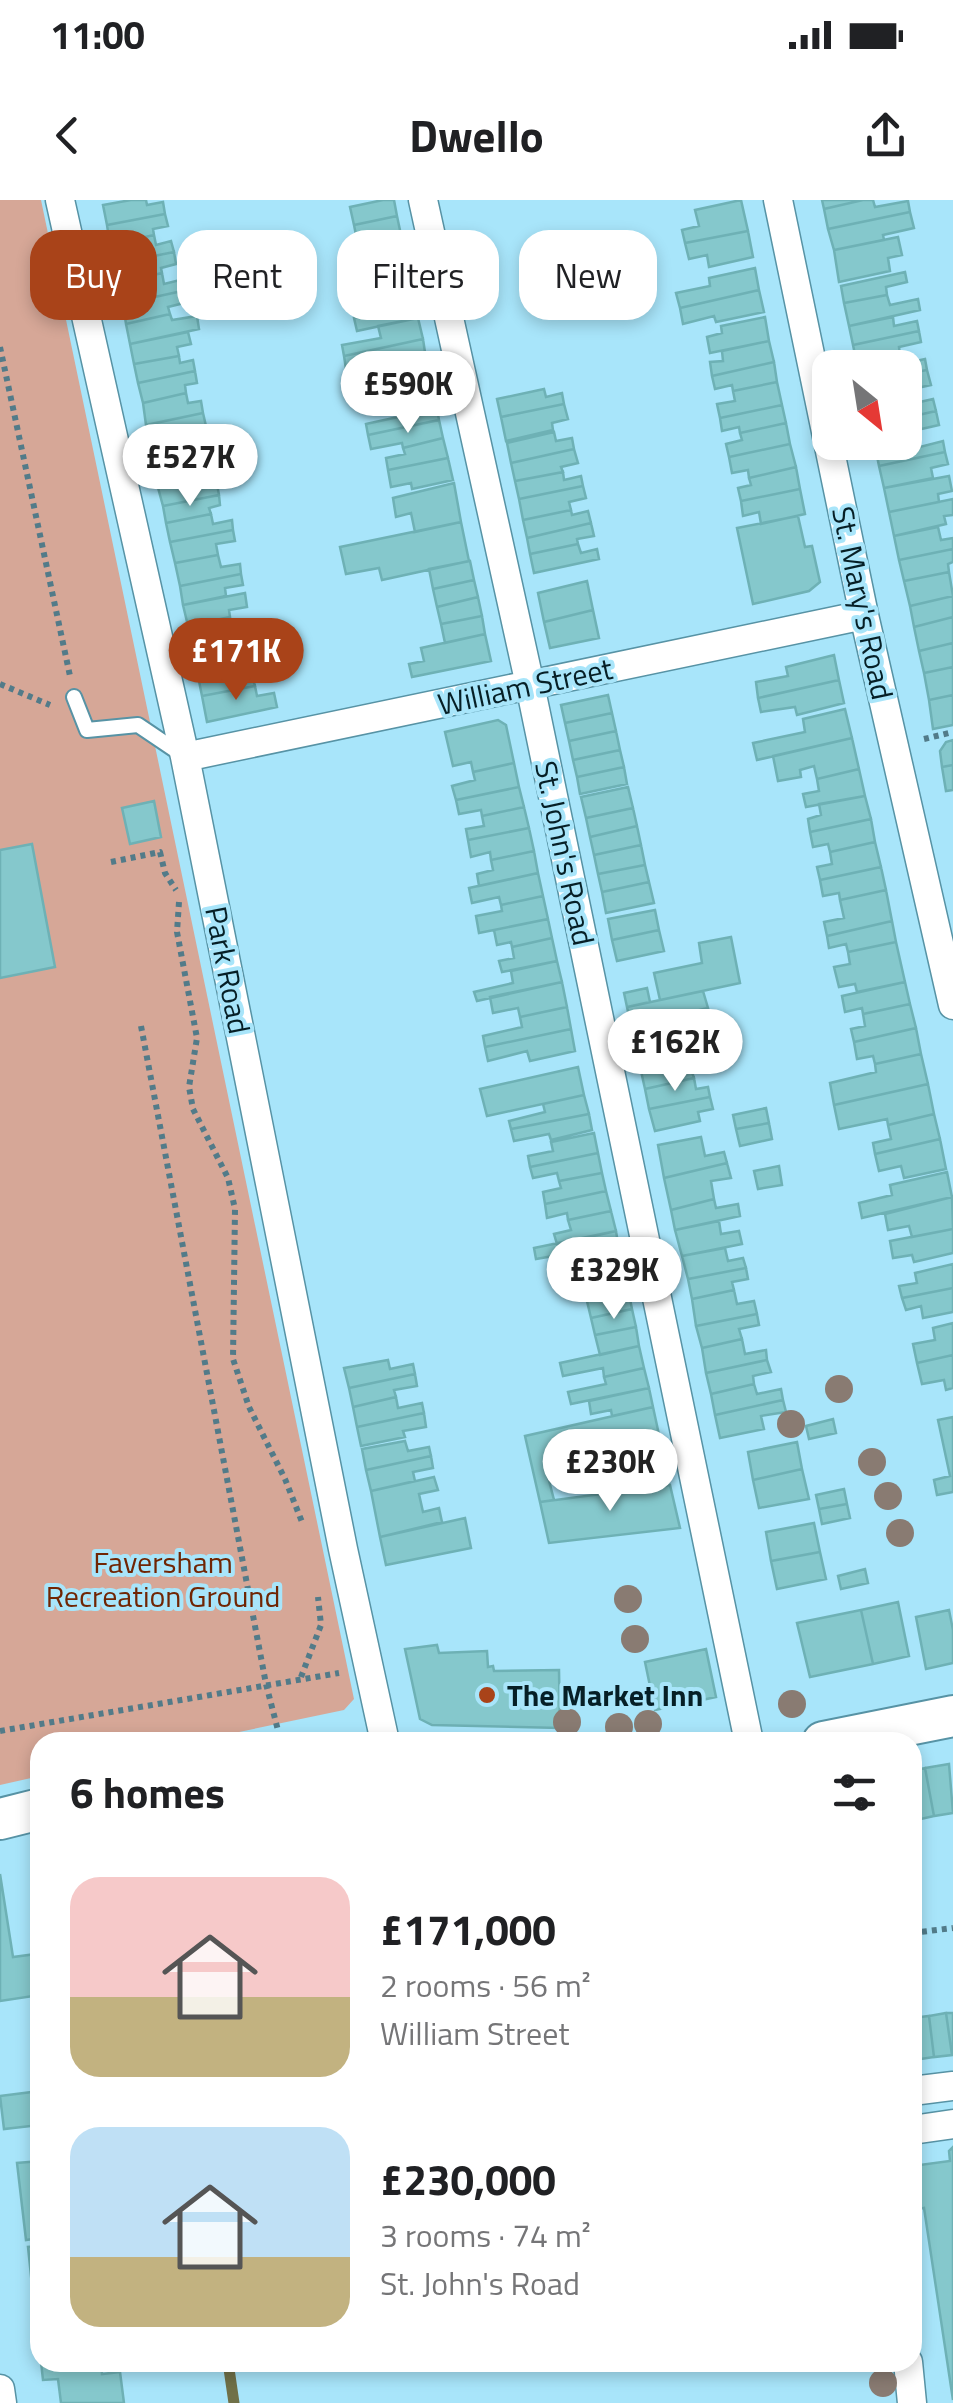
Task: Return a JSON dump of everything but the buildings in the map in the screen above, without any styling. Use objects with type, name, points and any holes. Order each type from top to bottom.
[{"type":"main road","points":[[873,1732],[953,1716]]},
{"type":"main road","points":[[0,1819],[30,1812]]},
{"type":"street","name":"Park Road","points":[[60,200],[185,757],[383,1732]]},
{"type":"street","name":"St. John's Road","points":[[423,200],[530,685],[747,1732]]},
{"type":"street","name":"St. Mary's Road","points":[[778,200],[864,615],[953,1005]]},
{"type":"street","name":"William Street","points":[[185,757],[864,615]]},
{"type":"street","points":[[922,2090],[953,2086]]},
{"type":"street","points":[[922,2129],[953,2124]]},
{"type":"street","points":[[909,2372],[912,2403]]},
{"type":"street","points":[[0,2389],[2,2403]]},
{"type":"lane","points":[[74,697],[86,730],[138,724],[185,757]]},
{"type":"path","points":[[0,347],[74,697]]},
{"type":"path","points":[[0,684],[83,722]]},
{"type":"path","points":[[110,862],[160,852],[165,872],[175,884],[179,903],[177,932],[198,1038],[189,1087],[193,1109],[228,1178],[235,1210],[233,1359],[249,1407],[307,1533]]},
{"type":"path","points":[[141,1026],[266,1684],[278,1732]]},
{"type":"path","points":[[301,1678],[321,1625],[318,1588]]},
{"type":"path","points":[[0,1731],[368,1669]]},
{"type":"path","points":[[922,1932],[953,1928]]},
{"type":"green space","name":"Faversham Recreation Ground","points":[[0,200],[41,200],[47,230],[30,230],[30,320],[66,320],[354,1699],[344,1710],[239,1732],[30,1732],[30,1778],[0,1785]]},
{"type":"waterway","points":[[229,2372],[234,2403]]},
{"type":"place","name":"The Market Inn","points":[[487,1695]]}]
